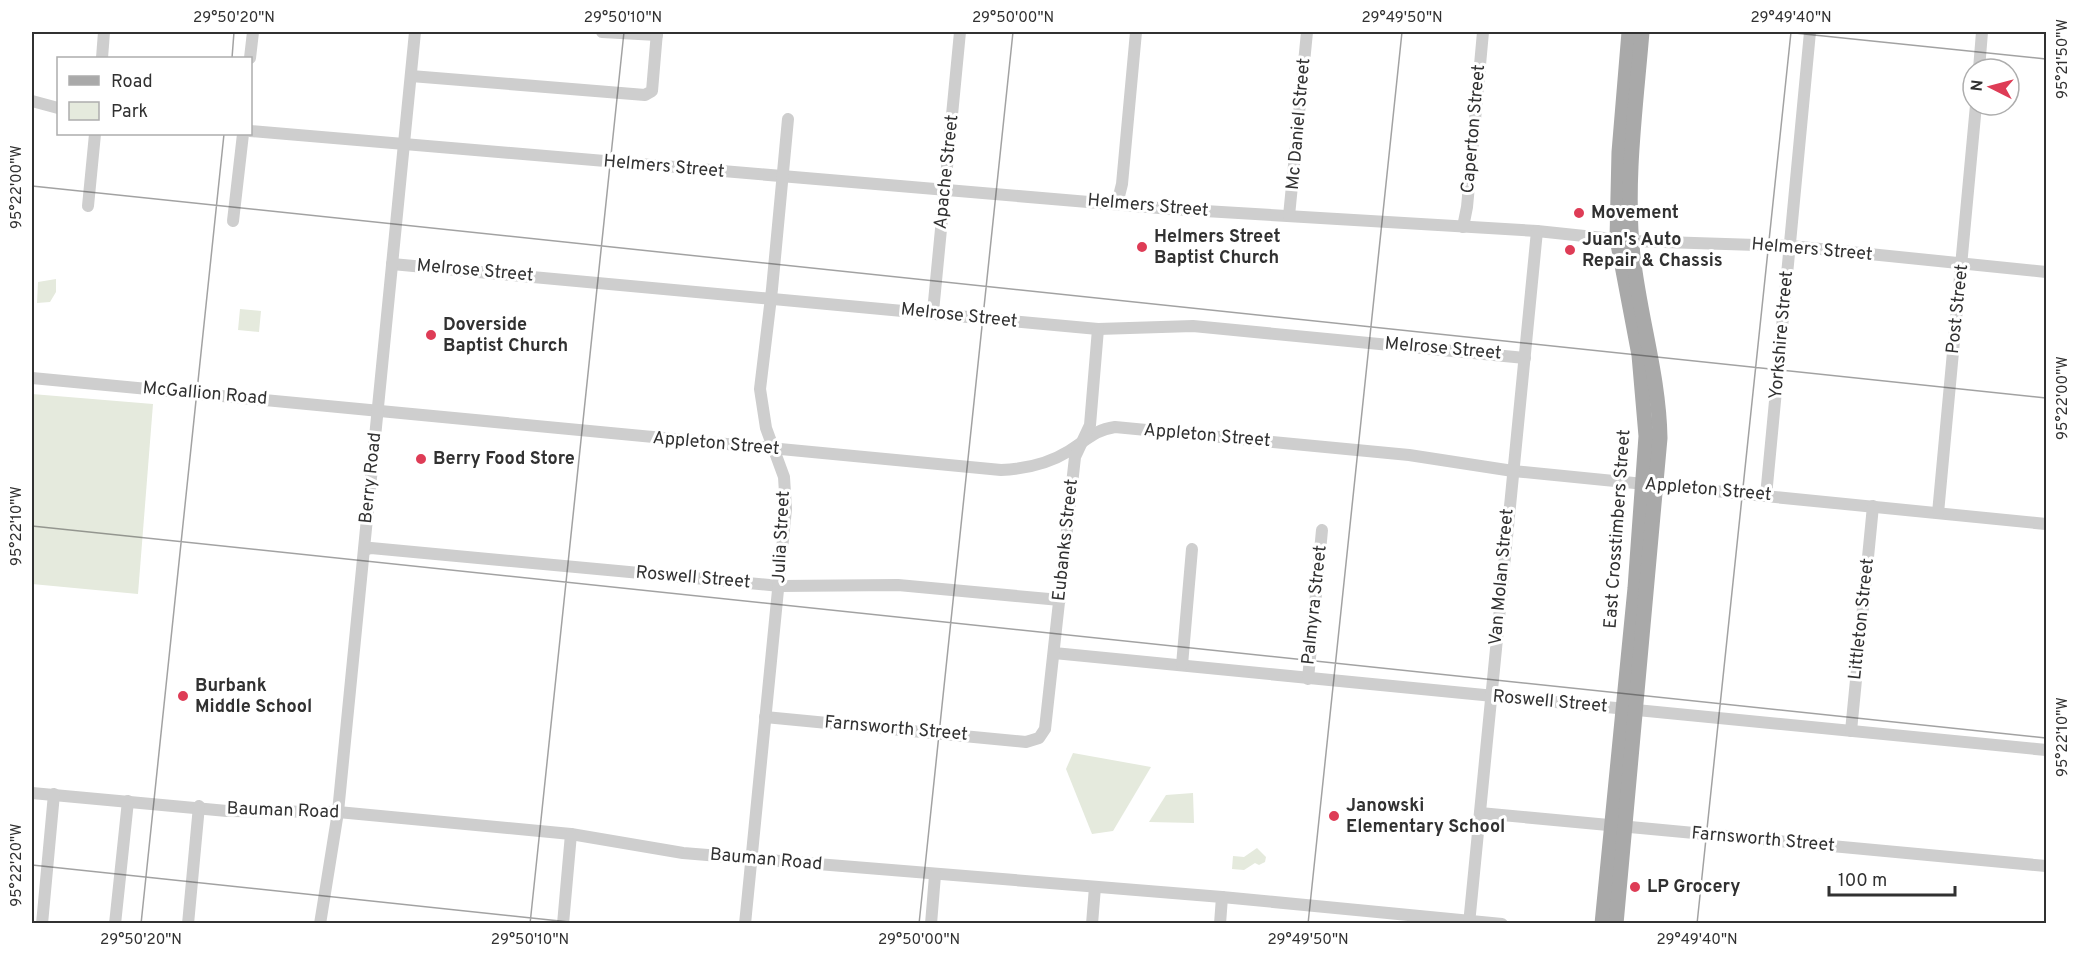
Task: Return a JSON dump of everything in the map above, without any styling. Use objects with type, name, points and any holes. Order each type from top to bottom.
[{"type":"main road","name":"East Crosstimbers Street","points":[[1602,924],[1617,827],[1649,484],[1660,425],[1624,240],[1631,195],[1629,32]]},
{"type":"main road","name":"East Crosstimbers Street","points":[[1631,88],[1642,32]]},
{"type":"main road","name":"East Crosstimbers Street","points":[[1616,924],[1617,827]]},
{"type":"street","points":[[102,57],[104,32]]},
{"type":"street","points":[[250,57],[253,32]]},
{"type":"street","name":"Berry Road","points":[[320,924],[338,812],[415,32]]},
{"type":"street","points":[[411,76],[645,95],[652,91],[657,33],[602,32]]},
{"type":"street","name":"Apache Street","points":[[933,312],[960,32]]},
{"type":"street","points":[[1117,204],[1122,184],[1136,32]]},
{"type":"street","name":"Mc Daniel Street","points":[[1289,216],[1307,32]]},
{"type":"street","name":"Caperton Street","points":[[1463,227],[1467,207],[1483,32]]},
{"type":"street","name":"Yorkshire Street","points":[[1766,496],[1810,32]]},
{"type":"street","points":[[1980,57],[1982,32]]},
{"type":"street","points":[[32,101],[57,108]]},
{"type":"street","name":"Post Street","points":[[1938,513],[1975,117]]},
{"type":"street","name":"Julia Street","points":[[745,924],[786,509],[784,477],[773,449],[760,389],[788,119]]},
{"type":"street","name":"Helmers Street","points":[[252,131],[782,178],[945,188],[1117,204],[1537,231],[1624,240],[1791,246],[2046,272]]},
{"type":"street","points":[[88,206],[95,135]]},
{"type":"street","points":[[233,221],[243,135]]},
{"type":"street","name":"Van Molan Street","points":[[1469,922],[1537,231]]},
{"type":"street","name":"Melrose Street","points":[[392,264],[933,312],[1098,329],[1193,326],[1525,358]]},
{"type":"street","points":[[1094,427],[1098,329]]},
{"type":"street","name":"McGallion Road","points":[[32,378],[378,411]]},
{"type":"street","name":"Appleton Street","points":[[378,411],[1001,470],[1037,466],[1072,454],[1094,427],[1115,427],[1397,454],[1513,471],[2046,524]]},
{"type":"street","points":[[784,477],[786,467],[793,457],[804,452]]},
{"type":"street","name":"Eubanks Street","points":[[1026,742],[1039,738],[1045,729],[1060,600],[1072,454]]},
{"type":"street","name":"Littleton Street","points":[[1851,731],[1873,506]]},
{"type":"street","name":"Palmyra Street","points":[[1308,679],[1322,530]]},
{"type":"street","name":"Roswell Street","points":[[364,550],[371,548],[780,586],[898,585],[1060,600]]},
{"type":"street","points":[[1182,665],[1192,549]]},
{"type":"street","name":"Roswell Street","points":[[1054,653],[2046,750]]},
{"type":"street","name":"Farnsworth Street","points":[[765,717],[1026,742]]},
{"type":"street","name":"Bauman Road","points":[[32,793],[199,806],[227,811],[338,812],[571,834],[661,850],[750,859],[1222,897],[1346,916],[1502,924]]},
{"type":"street","points":[[42,924],[54,794]]},
{"type":"street","points":[[115,924],[128,801]]},
{"type":"street","points":[[188,924],[199,806]]},
{"type":"street","name":"Farnsworth Street","points":[[1480,813],[2046,866]]},
{"type":"street","points":[[563,924],[571,834]]},
{"type":"street","points":[[931,924],[935,875]]},
{"type":"street","points":[[1092,924],[1095,887]]},
{"type":"street","points":[[1220,924],[1222,897]]},
{"type":"green space","points":[[56,279],[56,292],[50,302],[37,303],[38,282]]},
{"type":"green space","points":[[240,309],[261,311],[259,332],[238,330]]},
{"type":"green space","points":[[32,394],[153,404],[138,594],[32,584]]},
{"type":"green space","points":[[1073,753],[1151,767],[1113,831],[1092,834],[1066,769]]},
{"type":"green space","points":[[1193,793],[1194,823],[1149,822],[1166,795]]},
{"type":"green space","points":[[1257,848],[1266,857],[1265,862],[1259,865],[1255,863],[1244,870],[1232,869],[1233,856],[1244,857]]},
{"type":"place","name":"Movement","points":[[1579,213]]},
{"type":"place","name":"Helmers Street Baptist Church","points":[[1142,247]]},
{"type":"place","name":"Juan's Auto Repair & Chassis","points":[[1570,250]]},
{"type":"place","name":"Doverside Baptist Church","points":[[431,335]]},
{"type":"place","name":"Berry Food Store","points":[[421,459]]},
{"type":"place","name":"Burbank Middle School","points":[[183,696]]},
{"type":"place","name":"Janowski Elementary School","points":[[1334,816]]},
{"type":"place","name":"LP Grocery","points":[[1635,887]]}]
